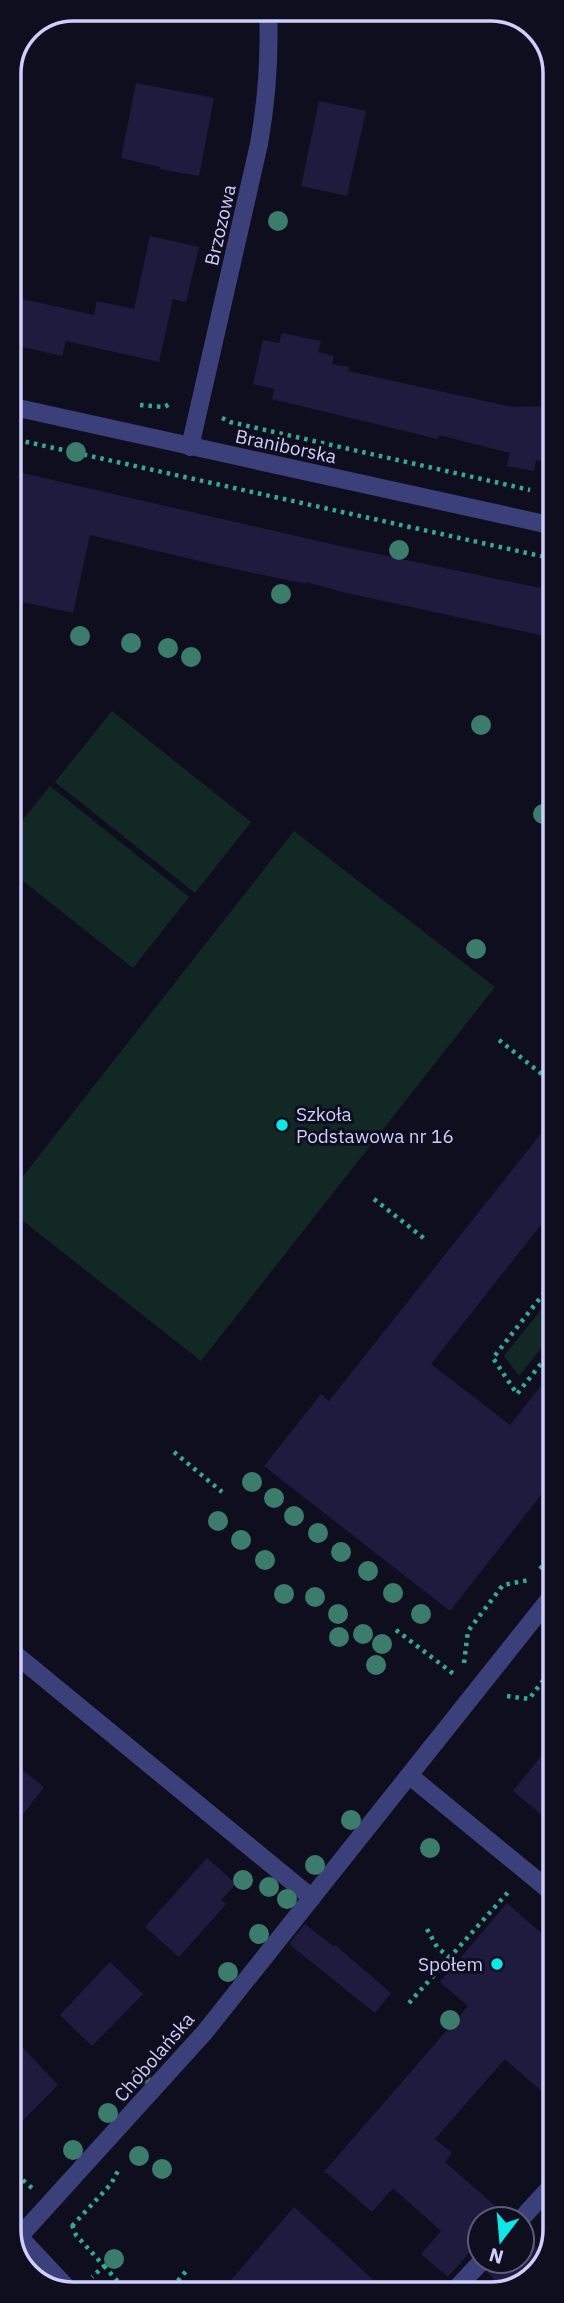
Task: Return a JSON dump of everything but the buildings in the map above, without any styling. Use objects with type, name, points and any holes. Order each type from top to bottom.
[{"type":"street","name":"Brzozowa","points":[[190,447],[261,131],[269,60],[268,21]]},
{"type":"street","name":"Braniborska","points":[[21,410],[543,524]]},
{"type":"street","name":"Chobolańska","points":[[21,2226],[204,2033],[543,1607]]},
{"type":"street","points":[[21,1659],[312,1898]]},
{"type":"street","points":[[410,1776],[543,1885]]},
{"type":"street","points":[[22,2238],[73,2282]]},
{"type":"path","points":[[135,405],[164,407],[178,401],[183,394],[209,399],[219,416],[230,422],[541,493]]},
{"type":"path","points":[[21,441],[543,557]]},
{"type":"path","points":[[499,1040],[543,1075]]},
{"type":"path","points":[[374,1199],[426,1240]]},
{"type":"path","points":[[543,1294],[493,1358],[517,1394],[543,1361]]},
{"type":"path","points":[[174,1452],[222,1492]]},
{"type":"path","points":[[396,1630],[456,1676]]},
{"type":"path","points":[[496,1704],[508,1696],[529,1699],[543,1681]]},
{"type":"path","points":[[410,2003],[507,1893]]},
{"type":"path","points":[[427,1929],[437,1947],[450,1958]]},
{"type":"path","points":[[21,2178],[41,2194]]},
{"type":"path","points":[[111,2185],[71,2223],[76,2235],[118,2282]]},
{"type":"path","points":[[87,2282],[104,2266]]},
{"type":"path","points":[[177,2282],[187,2270]]},
{"type":"green space","points":[[112,711],[251,822],[195,893],[55,782]]},
{"type":"green space","points":[[50,786],[189,897],[133,968],[21,879],[21,822]]},
{"type":"green space","points":[[294,831],[495,987],[201,1361],[21,1219],[21,1179]]},
{"type":"green space","points":[[543,1307],[543,1346],[519,1376],[504,1356]]},
{"type":"place","name":"Szkoła Podstawowa nr 16","points":[[282,1125]]},
{"type":"place","name":"Społem","points":[[497,1964]]}]
